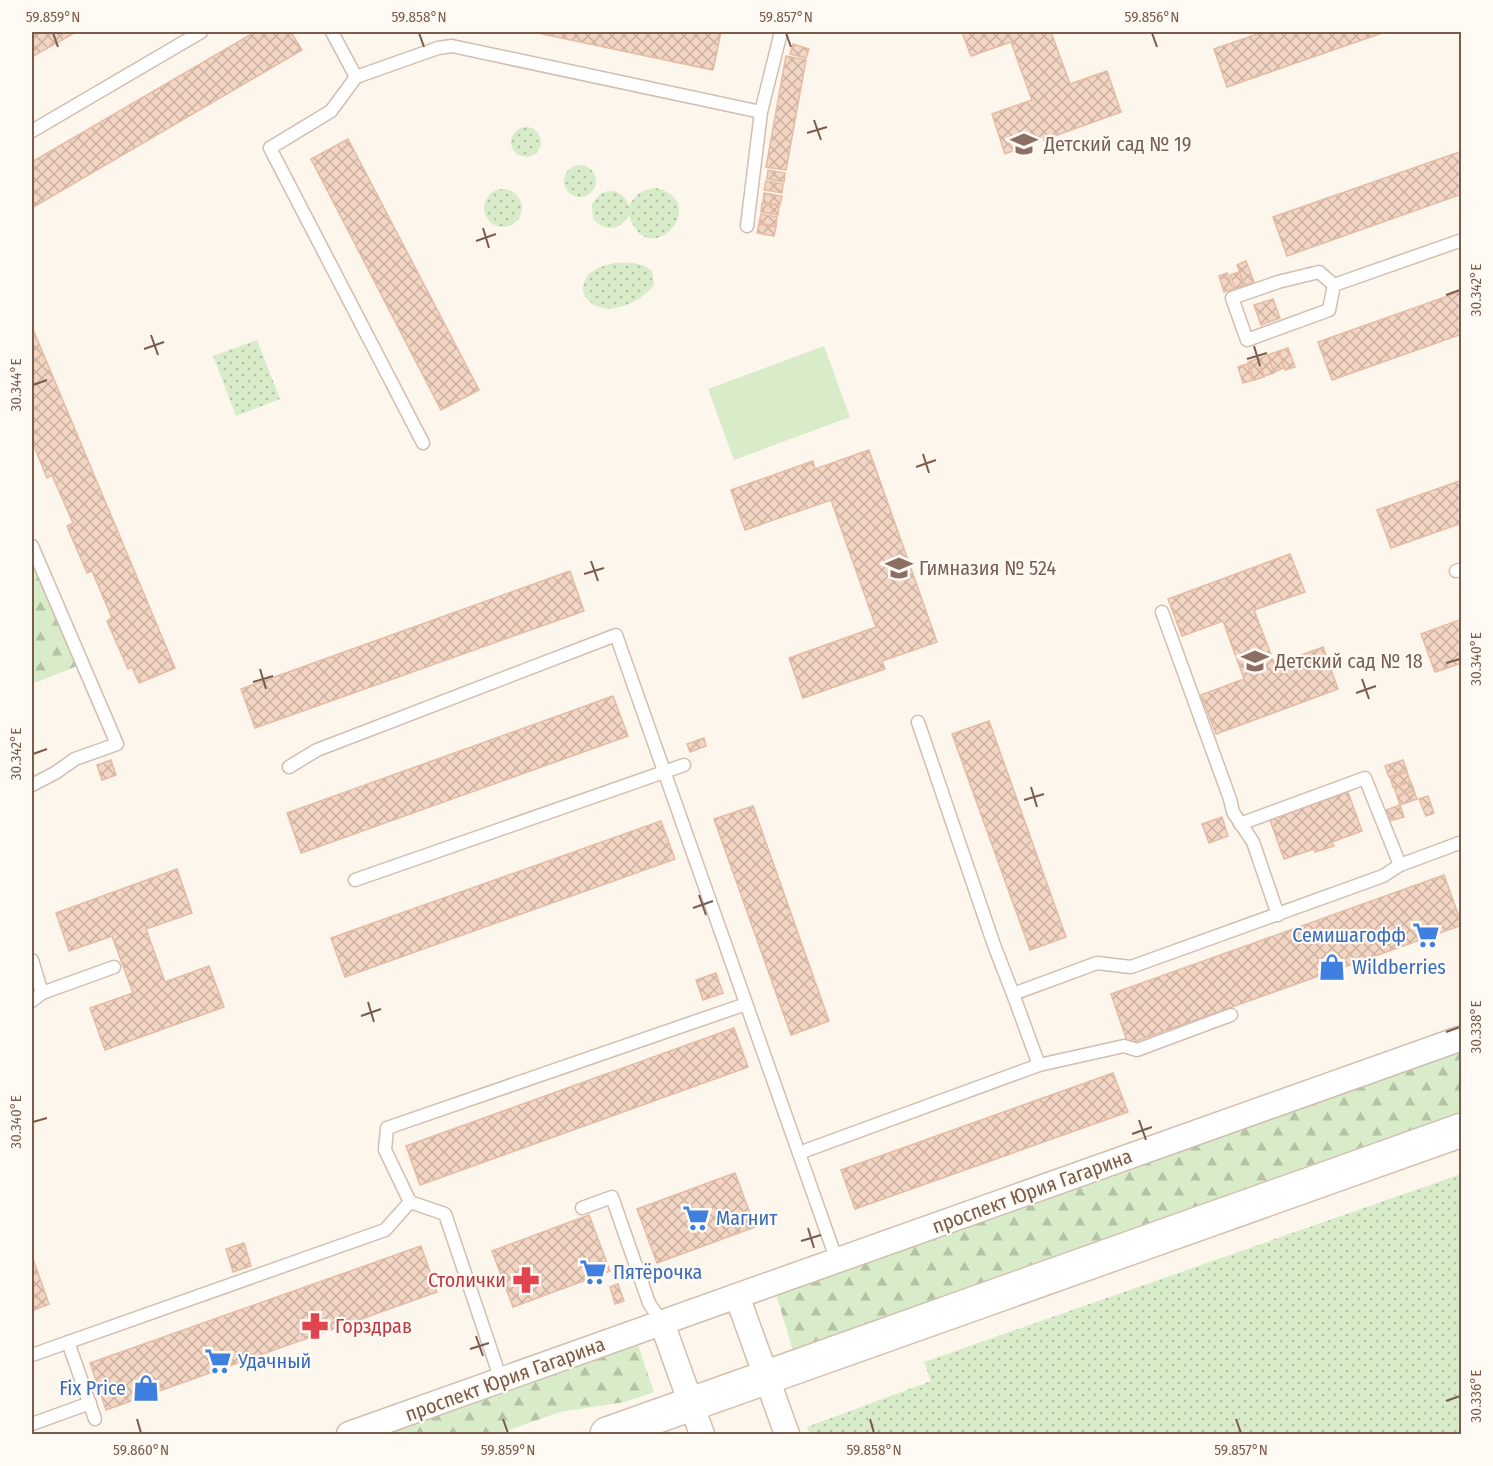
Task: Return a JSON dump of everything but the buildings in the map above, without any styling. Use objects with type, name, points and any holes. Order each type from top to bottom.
[{"type":"main road","points":[[607,1434],[691,1425],[770,1388],[1461,1130]]},
{"type":"main road","points":[[770,1388],[1461,1154]]},
{"type":"street","name":"проспект Юрия Гагарина","points":[[349,1434],[1461,1038]]},
{"type":"street","points":[[737,1296],[787,1434]]},
{"type":"street","points":[[662,1323],[691,1425]]},
{"type":"lane","points":[[32,131],[201,32]]},
{"type":"lane","points":[[332,32],[356,77]]},
{"type":"lane","points":[[747,226],[761,112],[780,32]]},
{"type":"lane","points":[[423,443],[270,148],[331,111],[356,77],[438,48],[452,46],[761,112]]},
{"type":"lane","points":[[1334,285],[1461,240]]},
{"type":"lane","points":[[1319,272],[1334,285],[1329,310],[1247,340],[1233,298],[1278,282],[1319,272]]},
{"type":"lane","points":[[32,546],[117,744],[75,759],[32,785]]},
{"type":"lane","points":[[1162,612],[1230,799],[1233,813],[1253,842],[1278,915]]},
{"type":"lane","points":[[289,767],[317,750],[616,635],[837,1261]]},
{"type":"lane","points":[[918,722],[994,945],[1039,1065]]},
{"type":"lane","points":[[355,880],[684,765]]},
{"type":"lane","points":[[1240,824],[1365,778],[1400,865]]},
{"type":"lane","points":[[1013,994],[1097,963],[1131,967],[1383,876],[1400,865],[1461,842]]},
{"type":"lane","points":[[32,960],[42,993]]},
{"type":"lane","points":[[32,1001],[42,993],[114,967]]},
{"type":"lane","points":[[501,1380],[445,1214],[410,1202],[385,1150],[387,1128],[746,1004]]},
{"type":"lane","points":[[799,1154],[1039,1065],[1124,1046],[1137,1050],[1231,1016]]},
{"type":"lane","points":[[582,1208],[612,1197],[649,1303],[662,1323]]},
{"type":"lane","points":[[32,1354],[385,1230],[410,1202]]},
{"type":"lane","points":[[68,1342],[95,1419]]},
{"type":"lane","points":[[32,1424],[90,1403]]},
{"type":"green space","points":[[526,127],[532,128],[540,136],[540,148],[532,156],[526,157],[520,156],[512,148],[511,142],[512,136],[520,128]]},
{"type":"green space","points":[[580,165],[591,170],[596,181],[591,192],[580,197],[569,192],[564,181],[569,170]]},
{"type":"green space","points":[[656,188],[672,196],[679,207],[678,219],[661,237],[649,238],[638,232],[629,215],[621,224],[612,228],[602,226],[593,219],[592,204],[601,193],[615,191],[624,198],[629,206],[640,193]]},
{"type":"green space","points":[[503,189],[516,195],[522,208],[516,221],[503,227],[490,221],[484,208],[490,195]]},
{"type":"green space","points":[[615,263],[635,263],[648,268],[652,271],[654,284],[639,299],[629,304],[618,308],[598,306],[589,301],[583,292],[583,285],[592,271]]},
{"type":"green space","points":[[257,340],[280,399],[236,416],[213,356]]},
{"type":"green space","points":[[824,346],[850,417],[734,460],[708,389]]},
{"type":"green space","points":[[32,542],[82,664],[32,684]]},
{"type":"green space","points":[[1461,1051],[1461,1114],[794,1354],[776,1294]]},
{"type":"green space","points":[[1461,1174],[1461,1434],[810,1434],[807,1427],[931,1381],[924,1362]]},
{"type":"green space","points":[[638,1345],[654,1392],[625,1402],[560,1412],[502,1434],[386,1434]]},
{"type":"place","name":"Детский сад № 19","points":[[1024,144]]},
{"type":"place","name":"Гимназия № 524","points":[[899,568]]},
{"type":"place","name":"Детский сад № 18","points":[[1255,661]]},
{"type":"place","name":"Семишагофф","points":[[1426,935]]},
{"type":"place","name":"Wildberries","points":[[1332,967]]},
{"type":"place","name":"Магнит","points":[[696,1218]]},
{"type":"place","name":"Пятёрочка","points":[[593,1272]]},
{"type":"place","name":"Столички","points":[[526,1280]]},
{"type":"place","name":"Горздрав","points":[[315,1326]]},
{"type":"place","name":"Удачный","points":[[218,1361]]},
{"type":"place","name":"Fix Price","points":[[146,1388]]}]
